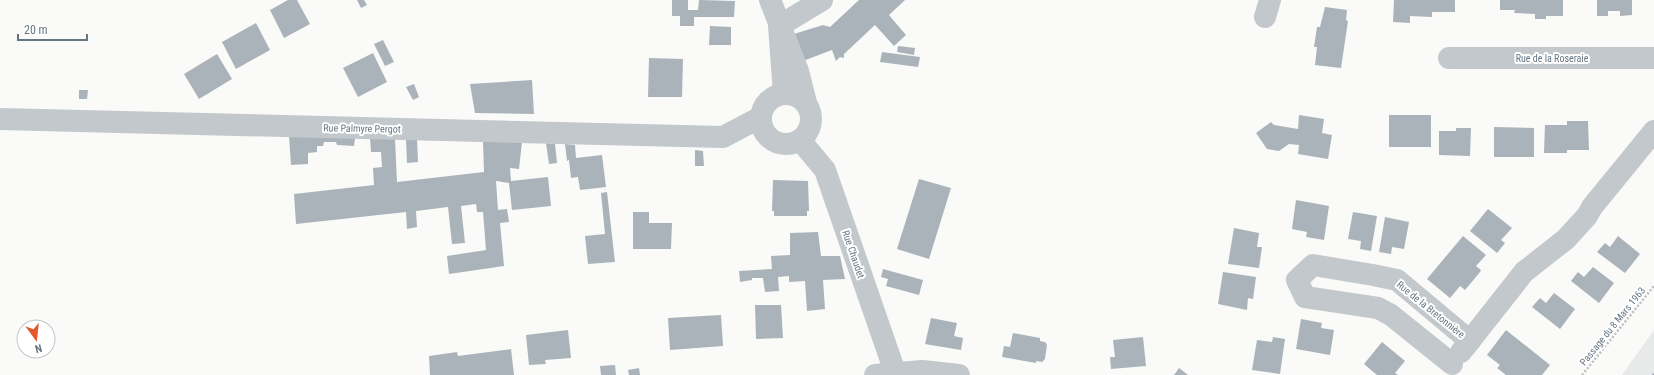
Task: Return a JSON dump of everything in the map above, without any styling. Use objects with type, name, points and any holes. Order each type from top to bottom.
[{"type":"street","points":[[770,0],[798,71],[811,119],[810,127],[800,140],[785,144],[777,143],[770,139],[762,126],[761,117],[762,111],[771,99],[784,94],[800,98],[806,103]]},
{"type":"street","points":[[779,26],[822,0]]},
{"type":"street","points":[[779,26],[784,94]]},
{"type":"street","name":"Rue de la Roseraie","points":[[1449,58],[1654,58]]},
{"type":"street","name":"Rue Palmyre Pergot","points":[[723,137],[761,117]]},
{"type":"street","name":"Rue Palmyre Pergot","points":[[0,120],[723,137],[758,140],[770,139]]},
{"type":"street","name":"Rue de la Bretonnière","points":[[1470,341],[1397,280],[1314,266],[1297,280],[1305,297],[1378,308],[1391,315],[1447,369],[1470,341],[1524,272],[1566,239],[1587,216],[1654,131]]},
{"type":"street","name":"Rue Chaudet","points":[[800,140],[825,170],[889,374]]},
{"type":"street","points":[[889,374],[922,371],[959,375]]},
{"type":"path","name":"Passage du 8 Mars 1963","points":[[1582,375],[1654,286]]},
{"type":"shaded area","points":[[1654,330],[1654,375],[1622,375]]},
{"type":"building","points":[[288,0],[297,0],[310,24],[284,38],[270,10]]},
{"type":"building","points":[[357,0],[364,0],[367,5],[361,8]]},
{"type":"building","points":[[672,0],[688,0],[688,10],[698,10],[699,0],[735,1],[734,17],[694,17],[694,26],[680,26],[680,16],[672,16]]},
{"type":"building","points":[[859,0],[905,0],[889,15],[906,35],[894,46],[875,25],[844,54],[844,58],[840,57],[836,61],[832,50],[803,61],[794,34],[823,25],[830,27]]},
{"type":"building","points":[[1394,0],[1455,0],[1455,12],[1432,12],[1432,17],[1410,16],[1410,23],[1393,22]]},
{"type":"building","points":[[1500,0],[1563,0],[1563,16],[1546,16],[1546,19],[1535,19],[1535,14],[1514,13],[1515,10],[1500,10]]},
{"type":"building","points":[[1597,0],[1632,0],[1632,15],[1620,16],[1620,11],[1608,11],[1608,16],[1597,16]]},
{"type":"building","points":[[1325,7],[1347,10],[1346,20],[1348,21],[1341,68],[1315,65],[1317,47],[1314,47],[1317,27],[1320,27]]},
{"type":"building","points":[[256,23],[270,50],[236,69],[222,42]]},
{"type":"building","points":[[710,26],[731,27],[731,45],[709,45]]},
{"type":"building","points":[[383,40],[394,62],[385,66],[374,44]]},
{"type":"building","points":[[898,46],[915,48],[914,55],[897,52]]},
{"type":"building","points":[[882,52],[920,57],[918,67],[880,62]]},
{"type":"building","points":[[373,53],[387,82],[358,97],[343,68]]},
{"type":"building","points":[[217,54],[232,79],[199,99],[184,74]]},
{"type":"building","points":[[649,58],[683,59],[682,97],[648,97]]},
{"type":"building","points":[[532,80],[534,114],[475,113],[470,84]]},
{"type":"building","points":[[414,84],[419,97],[413,100],[406,87]]},
{"type":"building","points":[[79,90],[88,90],[87,99],[79,99]]},
{"type":"building","points":[[1299,115],[1324,119],[1322,133],[1332,135],[1328,159],[1298,154],[1299,145],[1289,144],[1279,151],[1267,149],[1256,133],[1271,122],[1274,125],[1298,129]]},
{"type":"building","points":[[1389,115],[1431,115],[1431,147],[1389,147]]},
{"type":"building","points":[[1567,121],[1588,121],[1589,150],[1567,150],[1567,153],[1544,153],[1545,125],[1567,125]]},
{"type":"building","points":[[1494,127],[1534,128],[1534,157],[1494,157]]},
{"type":"building","points":[[1456,128],[1471,128],[1470,156],[1439,155],[1439,131],[1456,131]]},
{"type":"building","points":[[289,136],[355,138],[354,146],[337,145],[336,142],[324,142],[323,146],[317,146],[317,152],[308,153],[308,164],[291,165]]},
{"type":"building","points":[[370,138],[395,139],[397,182],[484,172],[483,141],[522,142],[519,169],[510,168],[511,181],[548,177],[551,206],[512,210],[509,183],[496,181],[498,210],[507,209],[509,222],[500,223],[504,266],[449,274],[447,256],[486,250],[483,212],[477,212],[476,204],[461,206],[465,243],[452,244],[448,207],[416,211],[417,227],[407,229],[406,212],[296,224],[294,194],[374,185],[373,168],[382,167],[381,152],[371,152]]},
{"type":"building","points":[[406,139],[417,139],[418,162],[407,163]]},
{"type":"building","points":[[546,143],[555,144],[557,163],[549,164]]},
{"type":"building","points":[[565,144],[575,145],[576,158],[602,155],[606,187],[580,190],[578,177],[571,178]]},
{"type":"building","points":[[695,150],[703,151],[704,166],[695,166]]},
{"type":"building","points":[[919,179],[951,188],[929,259],[897,249]]},
{"type":"building","points":[[773,180],[808,181],[809,211],[807,211],[807,216],[774,216],[774,211],[772,211]]},
{"type":"building","points":[[607,192],[615,262],[588,264],[585,236],[605,234],[601,193]]},
{"type":"building","points":[[1296,200],[1329,206],[1324,240],[1306,237],[1307,232],[1292,229]]},
{"type":"building","points":[[1488,209],[1512,228],[1501,240],[1505,243],[1497,253],[1470,231]]},
{"type":"building","points":[[633,212],[649,212],[649,223],[672,223],[671,249],[633,249]]},
{"type":"building","points":[[1353,212],[1377,216],[1371,251],[1360,249],[1361,241],[1348,239]]},
{"type":"building","points":[[1385,217],[1409,222],[1404,249],[1392,247],[1391,254],[1379,252]]},
{"type":"building","points":[[1234,228],[1259,233],[1257,247],[1262,247],[1259,268],[1228,264]]},
{"type":"building","points":[[818,232],[821,256],[840,256],[845,279],[823,280],[825,309],[807,311],[805,281],[789,282],[789,276],[778,277],[779,291],[765,292],[763,278],[752,278],[752,280],[740,282],[739,271],[772,269],[771,256],[790,255],[790,233]]},
{"type":"building","points":[[1463,236],[1486,255],[1476,266],[1481,270],[1480,272],[1465,290],[1460,286],[1450,298],[1427,279]]},
{"type":"building","points":[[1618,236],[1640,254],[1625,273],[1597,252],[1605,243],[1610,247]]},
{"type":"building","points":[[1593,267],[1614,283],[1599,303],[1571,281],[1578,272],[1584,277]]},
{"type":"building","points":[[883,269],[923,280],[919,295],[886,286],[888,279],[881,277]]},
{"type":"building","points":[[1223,272],[1256,277],[1253,299],[1248,298],[1247,310],[1218,304]]},
{"type":"building","points":[[1554,293],[1575,309],[1560,329],[1532,307],[1540,298],[1546,303]]},
{"type":"building","points":[[755,305],[781,305],[783,338],[756,339]]},
{"type":"building","points":[[721,315],[723,346],[670,350],[668,318]]},
{"type":"building","points":[[931,318],[957,323],[954,336],[963,338],[961,350],[925,344]]},
{"type":"building","points":[[1301,319],[1322,323],[1321,328],[1334,330],[1330,355],[1296,349]]},
{"type":"building","points":[[568,330],[571,358],[545,360],[546,364],[529,365],[526,335]]},
{"type":"building","points":[[1506,330],[1550,365],[1542,375],[1506,375],[1497,368],[1500,365],[1487,355]]},
{"type":"building","points":[[1013,333],[1040,338],[1040,341],[1045,342],[1047,345],[1045,359],[1042,362],[1036,361],[1036,363],[1002,357],[1004,346],[1010,347]]},
{"type":"building","points":[[1143,337],[1146,366],[1111,369],[1110,357],[1115,357],[1113,340]]},
{"type":"building","points":[[1273,337],[1285,339],[1280,374],[1252,370],[1257,340],[1272,342]]},
{"type":"building","points":[[1382,342],[1405,361],[1395,373],[1398,375],[1377,375],[1364,364]]},
{"type":"building","points":[[511,349],[514,375],[430,375],[429,356],[457,352],[458,356]]},
{"type":"building","points":[[615,365],[616,375],[601,375],[600,366]]},
{"type":"building","points":[[639,368],[640,375],[629,375],[628,370]]},
{"type":"building","points":[[1179,368],[1188,375],[1174,375]]}]
